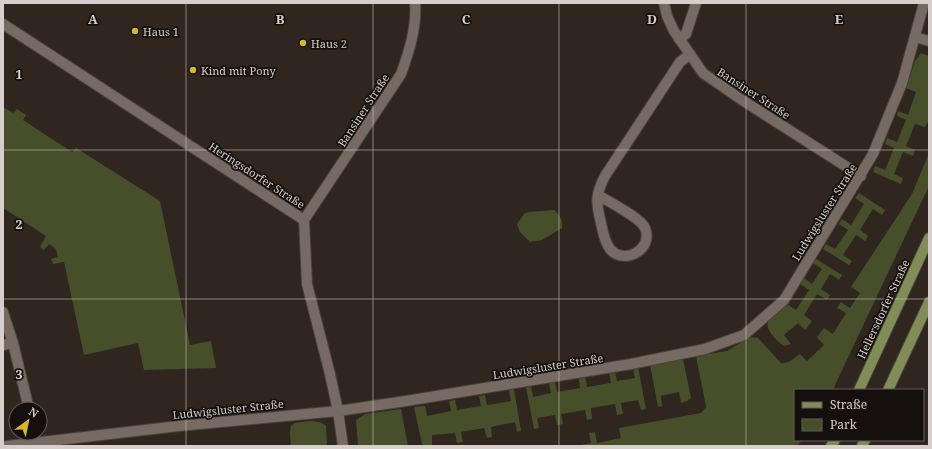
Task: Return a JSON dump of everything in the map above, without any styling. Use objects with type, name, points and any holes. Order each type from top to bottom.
[{"type":"main road","name":"Hellersdorfer Straße","points":[[858,389],[929,238]]},
{"type":"main road","points":[[888,389],[929,302]]},
{"type":"street","name":"Bansiner Straße","points":[[304,220],[401,74],[409,54],[416,14],[415,3]]},
{"type":"street","name":"Bansiner Straße","points":[[664,3],[667,16],[679,39],[703,73],[742,100],[861,176]]},
{"type":"street","points":[[679,39],[686,34],[696,3]]},
{"type":"street","name":"Ludwigsluster Straße","points":[[48,437],[338,411],[517,384],[631,364],[704,349],[744,335],[784,300],[861,176],[873,154],[902,83],[924,3]]},
{"type":"street","name":"Heringsdorfer Straße","points":[[3,24],[304,220],[308,284],[338,411],[343,446]]},
{"type":"street","points":[[915,37],[929,41]]},
{"type":"street","points":[[598,195],[639,220],[645,228],[646,239],[642,250],[632,256],[621,256],[611,250],[606,241],[596,204],[599,187],[609,169],[680,62],[689,55]]},
{"type":"street","points":[[3,312],[8,344],[26,401]]},
{"type":"street","name":"Ludwigsluster Straße","points":[[7,446],[24,441]]},
{"type":"green space","points":[[921,53],[929,56],[929,123],[928,122],[925,127],[915,124],[906,146],[915,150],[913,156],[903,152],[894,174],[903,178],[901,184],[873,172],[875,166],[885,170],[894,148],[885,144],[887,138],[897,142],[906,120],[897,116],[898,111],[908,115],[916,92],[906,88],[915,61]]},
{"type":"green space","points":[[3,107],[13,113],[17,109],[26,115],[23,120],[72,152],[76,148],[160,201],[190,345],[211,341],[216,368],[144,370],[138,343],[84,355],[64,262],[53,264],[51,259],[58,257],[56,249],[49,244],[44,250],[40,247],[46,236],[3,208]]},
{"type":"green space","points":[[929,153],[929,186],[833,389],[794,389],[794,441],[802,441],[796,446],[576,446],[591,443],[589,433],[595,432],[597,443],[621,438],[619,428],[701,413],[706,407],[696,356],[727,351],[750,337],[758,338],[781,363],[789,362],[800,354],[807,361],[824,345],[817,337],[824,328],[833,334],[846,313],[837,308],[841,302],[850,308],[860,293],[851,287],[912,194]]},
{"type":"green space","points":[[859,193],[885,210],[882,215],[873,209],[860,230],[868,236],[865,241],[856,235],[843,255],[852,261],[849,265],[823,249],[826,244],[835,249],[848,230],[839,224],[842,219],[851,225],[864,204],[855,198]]},
{"type":"green space","points":[[554,210],[561,218],[562,228],[542,240],[530,242],[520,232],[517,224],[524,214],[529,212]]},
{"type":"green space","points":[[816,259],[842,275],[839,280],[830,274],[821,289],[830,295],[827,300],[817,294],[804,315],[812,321],[805,330],[798,323],[784,335],[791,344],[784,346],[770,332],[768,328],[768,321],[787,304],[796,310],[809,290],[800,284],[804,278],[812,284],[822,269],[813,263]]},
{"type":"green space","points":[[683,359],[691,398],[681,403],[679,392],[661,396],[662,406],[658,407],[650,365]]},
{"type":"green space","points":[[638,367],[646,409],[641,410],[638,400],[621,403],[623,414],[617,415],[615,404],[591,408],[592,419],[587,420],[585,410],[561,414],[563,424],[557,425],[555,415],[537,418],[539,428],[534,429],[526,387],[531,386],[533,397],[551,393],[549,383],[555,382],[557,392],[580,388],[579,378],[585,376],[587,387],[611,383],[609,372],[615,371],[617,381],[635,378],[633,368]]},
{"type":"green space","points":[[514,389],[521,431],[517,432],[515,422],[491,427],[492,437],[487,438],[484,428],[461,432],[463,442],[457,443],[455,433],[432,435],[432,445],[425,446],[422,444],[414,407],[425,406],[427,416],[451,411],[449,401],[455,400],[457,410],[481,406],[479,396],[485,395],[487,405],[511,401],[509,390]]},
{"type":"green space","points":[[401,409],[408,446],[358,446],[356,420],[365,414]]},
{"type":"green space","points":[[312,421],[326,425],[327,446],[291,446],[290,428],[292,425],[298,422]]},
{"type":"place","name":"Haus 1","points":[[135,31]]},
{"type":"place","name":"Haus 2","points":[[303,43]]},
{"type":"place","name":"Kind mit Pony","points":[[193,70]]}]
